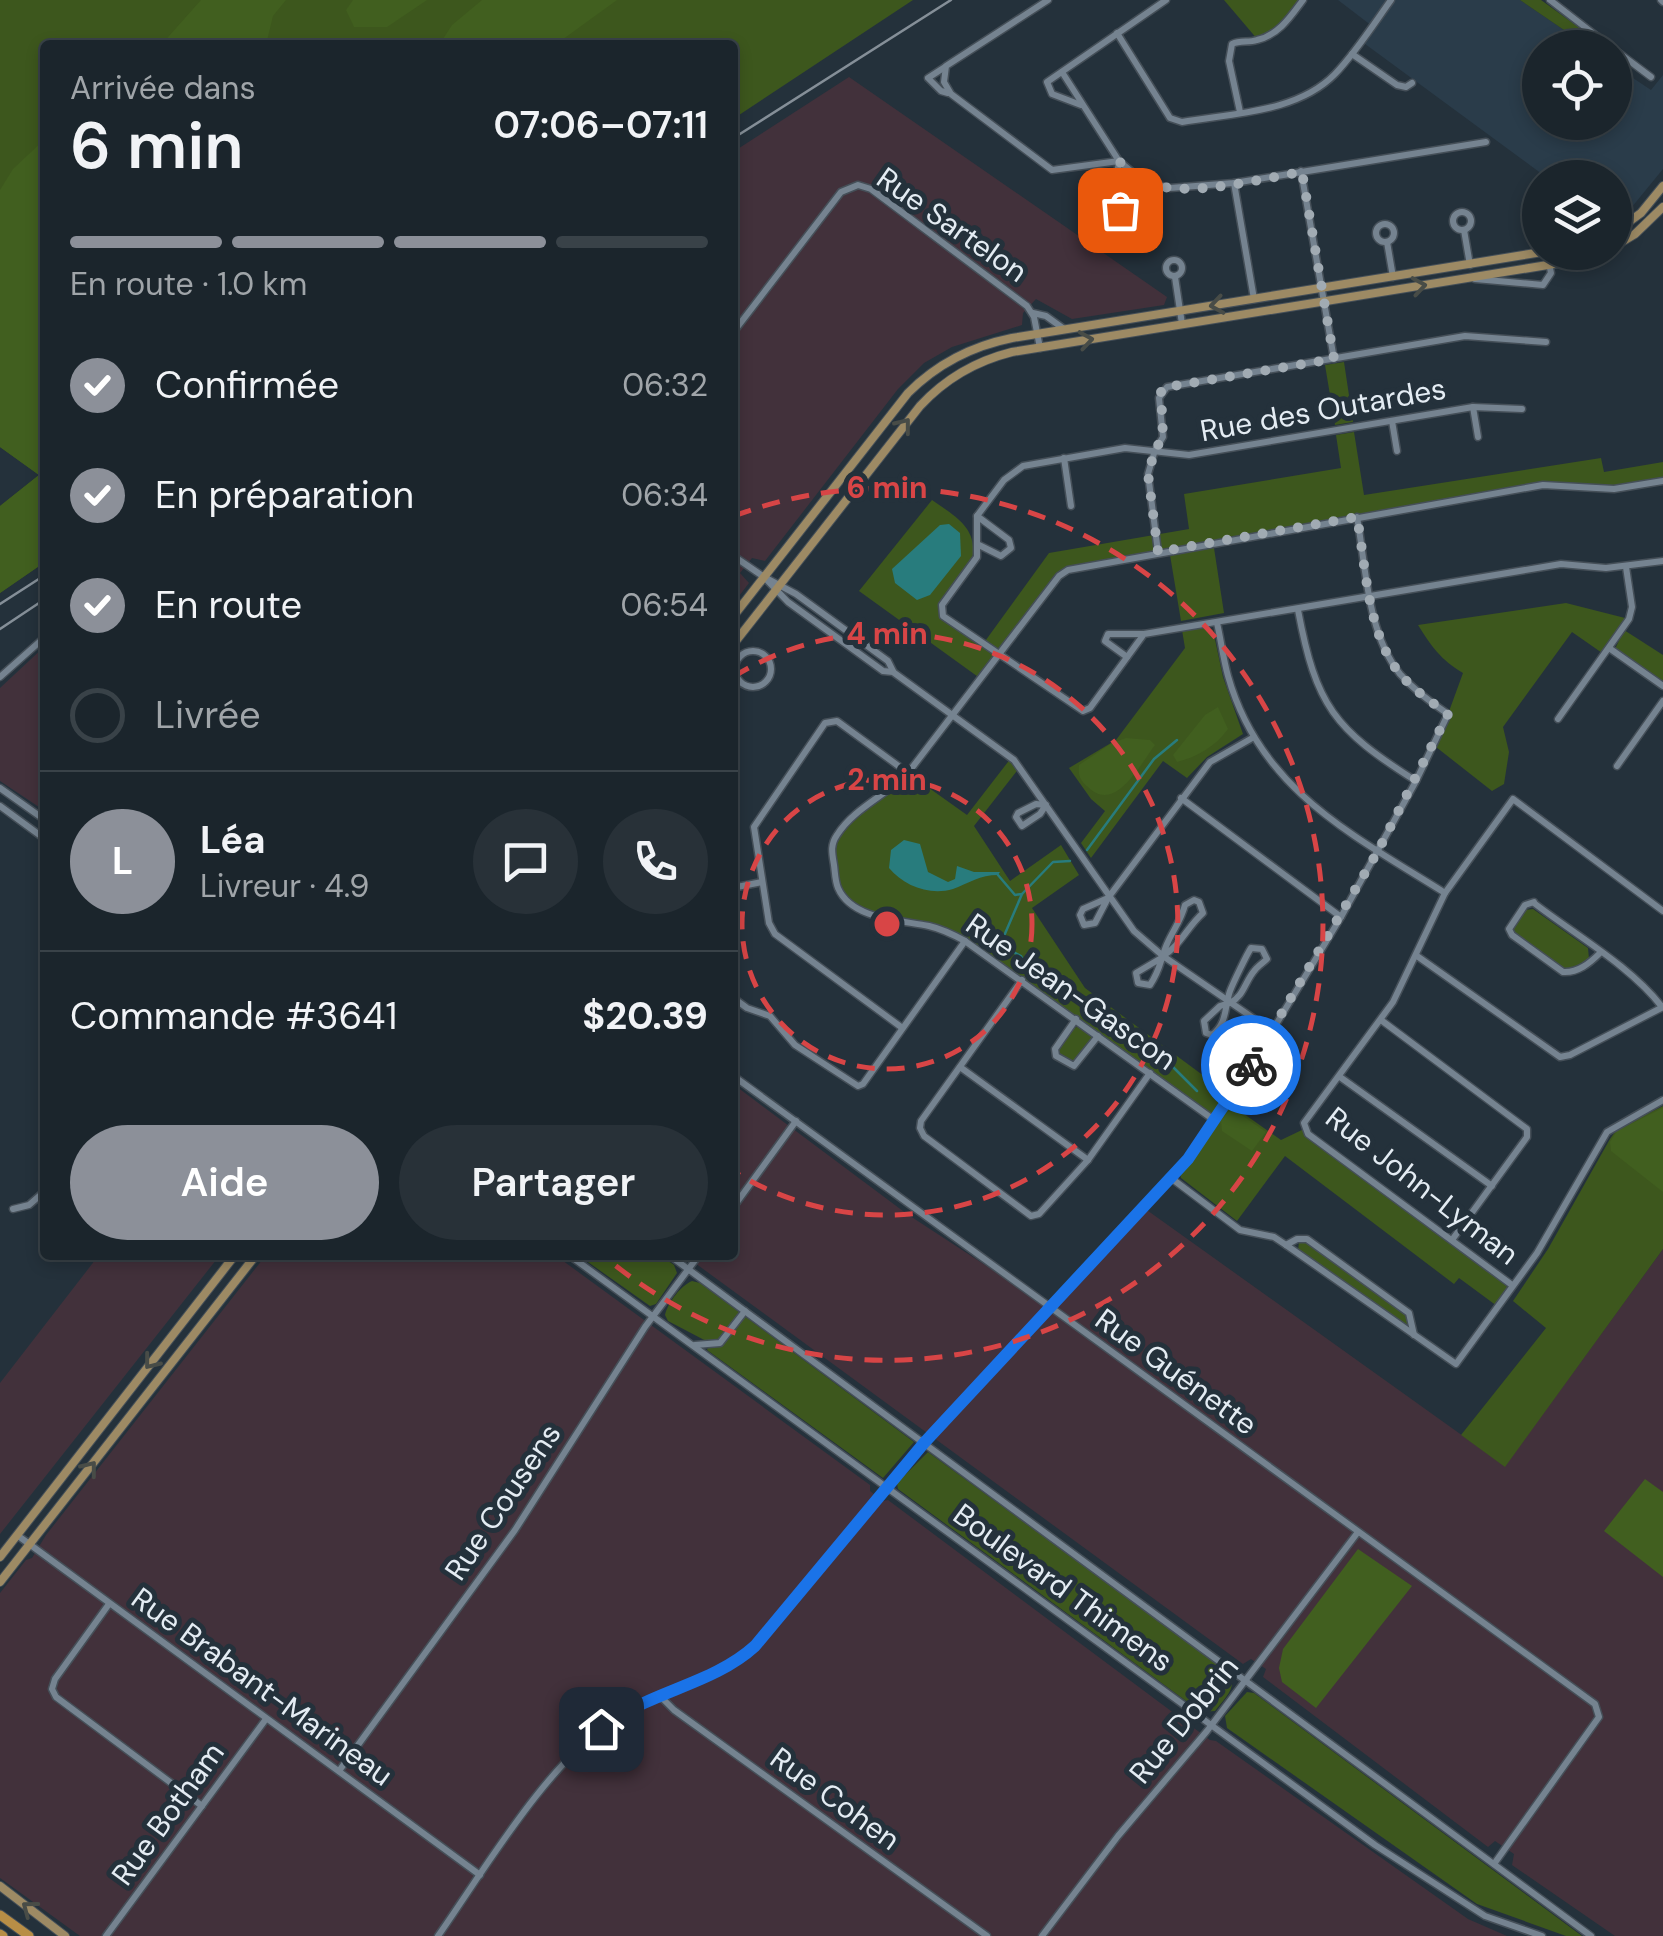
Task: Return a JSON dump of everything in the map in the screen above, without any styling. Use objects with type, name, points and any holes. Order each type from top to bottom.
[{"type":"highway","points":[[0,1906],[26,1934]]},
{"type":"highway","points":[[0,1916],[26,1934]]},
{"type":"main road","points":[[1632,220],[1663,186]]},
{"type":"main road","points":[[1632,235],[1663,207]]},
{"type":"main road","points":[[738,610],[921,380],[980,346],[1522,256]]},
{"type":"main road","points":[[738,638],[929,396],[985,360],[1522,269]]},
{"type":"main road","points":[[0,1557],[231,1260]]},
{"type":"main road","points":[[0,1582],[252,1260]]},
{"type":"main road","points":[[0,1886],[65,1936]]},
{"type":"street","points":[[951,94],[941,92],[929,82],[930,75],[1048,0]]},
{"type":"street","points":[[1082,106],[1052,94],[1047,82],[1166,0]]},
{"type":"street","points":[[1240,112],[1229,61],[1232,44],[1238,40],[1258,40],[1275,32],[1302,0]]},
{"type":"street","points":[[1117,33],[1175,122],[1301,98],[1334,76],[1391,0]]},
{"type":"street","points":[[1554,1],[1590,30]]},
{"type":"street","points":[[1352,54],[1397,85],[1406,87],[1412,83]]},
{"type":"street","points":[[1632,64],[1650,78]]},
{"type":"street","points":[[946,66],[944,82],[951,94],[1052,170],[1119,161]]},
{"type":"street","points":[[1062,72],[1119,161],[1142,181],[1170,188],[1234,183],[1486,142]]},
{"type":"street","points":[[1113,201],[1119,161]]},
{"type":"street","points":[[1302,172],[1334,359]]},
{"type":"street","points":[[1234,183],[1254,300]]},
{"type":"street","name":"Rue Sartelon","points":[[738,326],[838,195],[858,184],[873,191],[1023,303],[1033,314],[1040,348]]},
{"type":"street","points":[[1464,230],[1470,264]]},
{"type":"street","points":[[1388,242],[1393,277]]},
{"type":"street","points":[[1468,278],[1540,286],[1550,278],[1550,270]]},
{"type":"street","points":[[1175,277],[1182,324]]},
{"type":"street","name":"Rue Sartelon","points":[[1033,314],[1046,316],[1066,330]]},
{"type":"street","points":[[1158,552],[1148,474],[1164,428],[1159,398],[1167,387],[1473,335],[1546,342]]},
{"type":"street","points":[[1473,407],[1478,437]]},
{"type":"street","name":"Rue des Outardes","points":[[977,516],[1012,472],[1034,463],[1125,448],[1190,455],[1473,407],[1522,409]]},
{"type":"street","points":[[1392,421],[1397,450]]},
{"type":"street","points":[[1064,458],[1071,506]]},
{"type":"street","name":"Rue Jean-Gascon","points":[[1214,1120],[965,941],[930,926],[868,914],[843,896],[837,887],[831,849],[834,838],[908,773],[1059,576],[1068,570],[1543,484],[1614,489],[1663,482]]},
{"type":"street","points":[[977,516],[1009,540],[1011,548],[1001,556],[978,544]]},
{"type":"street","points":[[977,516],[977,557],[942,604],[943,616],[1083,712],[1090,708],[1144,634]]},
{"type":"street","points":[[438,1936],[542,1791],[575,1752],[616,1718],[725,1667],[752,1650],[924,1443],[1171,1178],[1272,1031],[1378,851],[1448,714],[1418,693],[1386,652],[1357,517]]},
{"type":"street","points":[[738,558],[888,662],[893,672],[1014,760],[1134,930],[1163,956],[1272,1031]]},
{"type":"street","points":[[1127,657],[1106,641],[1108,634],[1144,634],[1561,564],[1626,567],[1663,561]]},
{"type":"street","points":[[1558,719],[1631,613],[1626,567]]},
{"type":"street","points":[[1298,609],[1306,656],[1326,704],[1366,750],[1416,781]]},
{"type":"street","points":[[1217,622],[1228,676],[1254,737],[1301,798],[1445,894]]},
{"type":"street","points":[[0,677],[40,641]]},
{"type":"street","points":[[1609,648],[1663,686]]},
{"type":"street","points":[[738,656],[756,650],[768,658],[770,672],[761,685],[751,688],[738,680]]},
{"type":"street","points":[[1617,766],[1663,700]]},
{"type":"street","points":[[902,1028],[775,934],[769,923],[755,821],[825,723],[836,722],[908,773]]},
{"type":"street","points":[[1108,898],[1084,909],[1080,915],[1084,925],[1096,923],[1108,898],[1210,762],[1254,737]]},
{"type":"street","points":[[0,788],[40,816]]},
{"type":"street","points":[[1180,798],[1341,917]]},
{"type":"street","points":[[1492,1186],[1340,1077],[1418,956],[1445,894],[1514,799],[1663,910]]},
{"type":"street","points":[[1036,804],[1046,805],[1027,825],[1017,822],[1018,812],[1036,804]]},
{"type":"street","points":[[0,806],[40,834]]},
{"type":"street","points":[[738,887],[762,882]]},
{"type":"street","points":[[1163,956],[1136,973],[1138,983],[1150,984],[1163,966],[1163,956],[1166,946],[1183,918],[1185,905],[1194,900],[1199,902],[1203,913],[1192,922],[1173,951],[1163,956]]},
{"type":"street","points":[[1418,956],[1560,1057],[1663,1007],[1650,991],[1600,952],[1534,902],[1525,904],[1509,929],[1564,972],[1589,964],[1600,952]]},
{"type":"street","points":[[738,1002],[770,1016],[795,1045],[854,1086],[863,1084],[965,941]]},
{"type":"street","points":[[1228,1003],[1204,1020],[1206,1032],[1212,1035],[1218,1031],[1228,1012],[1228,1003],[1229,994],[1245,965],[1247,952],[1251,948],[1262,949],[1264,964],[1255,970],[1237,1000],[1228,1003]]},
{"type":"street","points":[[1022,980],[921,1121],[920,1128],[924,1136],[1031,1216],[1039,1214],[1088,1160],[1150,1074]]},
{"type":"street","points":[[1076,1019],[1055,1049],[1056,1056],[1074,1066],[1098,1036]]},
{"type":"street","points":[[1380,1020],[1527,1129],[1527,1137],[1452,1240]]},
{"type":"street","points":[[960,1068],[1088,1160]]},
{"type":"street","name":"Rue John-Lyman","points":[[1340,1077],[1304,1124],[1308,1134],[1512,1285]]},
{"type":"street","name":"Rue Guénette","points":[[738,1079],[1594,1704],[1598,1717],[1494,1864]]},
{"type":"street","points":[[1171,1178],[1240,1230],[1274,1237],[1286,1244],[1456,1364],[1537,1253],[1608,1132],[1663,1100]]},
{"type":"street","points":[[738,1201],[796,1121]]},
{"type":"street","points":[[13,1209],[29,1205],[40,1195]]},
{"type":"street","points":[[1286,1244],[1308,1239],[1410,1314],[1414,1335]]},
{"type":"street","name":"Boulevard Thimens","points":[[576,1260],[1375,1845],[1473,1909],[1542,1936]]},
{"type":"street","name":"Boulevard Thimens","points":[[675,1260],[1591,1936]]},
{"type":"street","name":"Rue Cousens","points":[[339,1771],[515,1530],[653,1316],[695,1260]]},
{"type":"street","points":[[693,1345],[720,1343],[745,1312]]},
{"type":"street","name":"Rue Dobrin","points":[[1042,1936],[1116,1838],[1212,1724],[1358,1532]]},
{"type":"street","name":"Rue Brabant-Marineau","points":[[17,1535],[480,1875]]},
{"type":"street","points":[[110,1604],[55,1679],[52,1690],[202,1806]]},
{"type":"street","name":"Rue Cohen","points":[[660,1695],[670,1708],[987,1936]]},
{"type":"street","name":"Rue Botham","points":[[106,1936],[266,1718]]},
{"type":"shaded area","points":[[0,0],[913,0],[738,116],[738,40],[40,40],[40,565],[0,593],[0,506],[39,475],[0,447]]},
{"type":"shaded area","points":[[201,0],[286,0],[273,16],[267,40],[165,40]]},
{"type":"shaded area","points":[[353,0],[427,0],[387,27],[354,27],[346,10]]},
{"type":"shaded area","points":[[482,0],[617,0],[562,40],[442,40],[452,25]]},
{"type":"shaded area","points":[[1224,0],[1304,0],[1287,22],[1258,40]]},
{"type":"shaded area","points":[[1338,0],[1520,0],[1564,30],[1522,30],[1522,140],[1632,140],[1632,77],[1651,90],[1663,75],[1663,169],[1632,207],[1632,160],[1523,160],[1361,41],[1372,26]]},
{"type":"shaded area","points":[[1520,0],[1541,0],[1582,30],[1564,30]]},
{"type":"shaded area","points":[[849,77],[1167,297],[1164,305],[1072,319],[1036,299],[1023,313],[1022,325],[952,347],[924,363],[898,389],[765,561],[752,558],[740,573],[749,583],[738,597],[738,149]]},
{"type":"shaded area","points":[[40,144],[40,565],[0,593],[0,506],[39,475],[0,447],[0,190],[13,169]]},
{"type":"shaded area","points":[[1344,362],[1353,422],[1335,425],[1325,365]]},
{"type":"shaded area","points":[[1354,432],[1364,495],[1601,458],[1604,472],[1663,462],[1663,481],[1614,489],[1563,484],[1068,570],[981,679],[859,591],[932,500],[961,522],[973,545],[973,555],[941,611],[983,644],[1049,553],[1189,529],[1184,494],[1341,468],[1336,435]]},
{"type":"shaded area","points":[[949,524],[960,533],[961,556],[930,595],[917,600],[895,583],[892,569],[940,525]]},
{"type":"shaded area","points":[[1214,548],[1224,613],[1181,621],[1170,555]]},
{"type":"shaded area","points":[[1566,603],[1629,619],[1605,655],[1572,632],[1503,727],[1509,752],[1504,784],[1492,791],[1436,747],[1463,673],[1437,652],[1418,625]]},
{"type":"shaded area","points":[[1204,626],[1213,630],[1223,677],[1243,734],[1207,757],[1187,778],[1163,761],[1091,858],[1081,843],[1105,811],[1091,799],[1069,768],[1116,740],[1185,648],[1182,630]]},
{"type":"shaded area","points":[[1624,630],[1663,655],[1663,684],[1615,649]]},
{"type":"shaded area","points":[[40,651],[40,808],[0,781],[0,688]]},
{"type":"shaded area","points":[[1218,707],[1228,729],[1206,750],[1177,762],[1173,755],[1205,715]]},
{"type":"shaded area","points":[[1126,738],[1150,740],[1155,745],[1126,784],[1108,795],[1098,794],[1081,780],[1079,765]]},
{"type":"shaded area","points":[[1011,758],[1020,767],[974,826],[1010,881],[1061,845],[1079,875],[1032,908],[1085,988],[1231,1096],[1214,1120],[949,932],[869,914],[843,896],[837,887],[834,838],[908,773],[967,815]]},
{"type":"shaded area","points":[[904,840],[920,844],[928,872],[948,882],[955,879],[957,866],[974,872],[1000,872],[944,891],[918,888],[889,868],[891,850]]},
{"type":"shaded area","points":[[1533,909],[1588,948],[1589,959],[1564,969],[1516,934],[1513,928],[1525,910]]},
{"type":"shaded area","points":[[1079,1026],[1092,1040],[1075,1063],[1070,1063],[1058,1052]]},
{"type":"shaded area","points":[[738,1088],[907,1214],[1051,1308],[1144,1208],[1505,1466],[1663,1249],[1663,1936],[1615,1936],[1512,1865],[1514,1854],[1495,1841],[1488,1847],[1263,1677],[1266,1669],[1251,1659],[1243,1664],[691,1260],[738,1260]]},
{"type":"shaded area","points":[[1230,1104],[1281,1140],[1304,1129],[1512,1285],[1497,1306],[1459,1278],[1454,1284],[1285,1156],[1237,1221],[1181,1178],[1180,1173]]},
{"type":"shaded area","points":[[1663,1106],[1663,1249],[1505,1467],[1461,1435],[1546,1328],[1513,1301],[1548,1249],[1617,1129]]},
{"type":"shaded area","points":[[1663,1108],[1663,1192],[1611,1151],[1610,1142],[1617,1131]]},
{"type":"shaded area","points":[[1236,1111],[1266,1132],[1252,1151],[1222,1131],[1221,1121],[1228,1112]]},
{"type":"shaded area","points":[[1299,1242],[1307,1242],[1408,1315],[1410,1327],[1298,1251]]},
{"type":"shaded area","points":[[95,1260],[216,1260],[0,1534],[0,1383]]},
{"type":"shaded area","points":[[262,1260],[562,1260],[1210,1740],[1468,1919],[1507,1936],[80,1936],[0,1878],[0,1593],[26,1560],[32,1558]]},
{"type":"shaded area","points":[[585,1260],[667,1260],[677,1273],[656,1304],[650,1306]]},
{"type":"shaded area","points":[[692,1281],[700,1283],[914,1442],[883,1478],[707,1350],[710,1343],[668,1321],[665,1315],[672,1300]]},
{"type":"shaded area","points":[[928,1452],[1229,1672],[1231,1687],[1215,1711],[1201,1712],[898,1489],[897,1483]]},
{"type":"shaded area","points":[[1645,1479],[1663,1492],[1663,1577],[1604,1531]]},
{"type":"shaded area","points":[[1358,1549],[1412,1586],[1316,1708],[1282,1682],[1279,1668],[1283,1649]]},
{"type":"shaded area","points":[[1247,1692],[1254,1693],[1582,1936],[1566,1936],[1477,1904],[1227,1728],[1225,1716]]},
{"type":"waterway","points":[[1087,850],[1154,759],[1177,740]]},
{"type":"waterway","points":[[998,875],[1015,895],[1022,894],[1053,862],[1070,861]]},
{"type":"waterway","points":[[1022,894],[1004,936],[1007,949],[1021,956],[1026,965],[1040,970],[1052,984],[1069,991],[1102,1021],[1117,1027],[1125,1038],[1145,1041],[1152,1055],[1173,1067],[1197,1091]]},
{"type":"tram line","points":[[738,135],[951,0]]},
{"type":"tram line","points":[[0,604],[40,578]]},
{"type":"tram line","points":[[0,629],[40,602]]},
{"type":"way so far","points":[[1120,210],[1113,201],[1119,161],[1142,181],[1183,189],[1302,172],[1334,359],[1161,391],[1163,437],[1148,474],[1158,552],[1357,517],[1378,630],[1386,652],[1418,693],[1448,714],[1341,917],[1251,1065]]},
{"type":"route","points":[[601,1729],[636,1705],[725,1667],[755,1646],[924,1443],[1188,1159],[1251,1065]]}]
